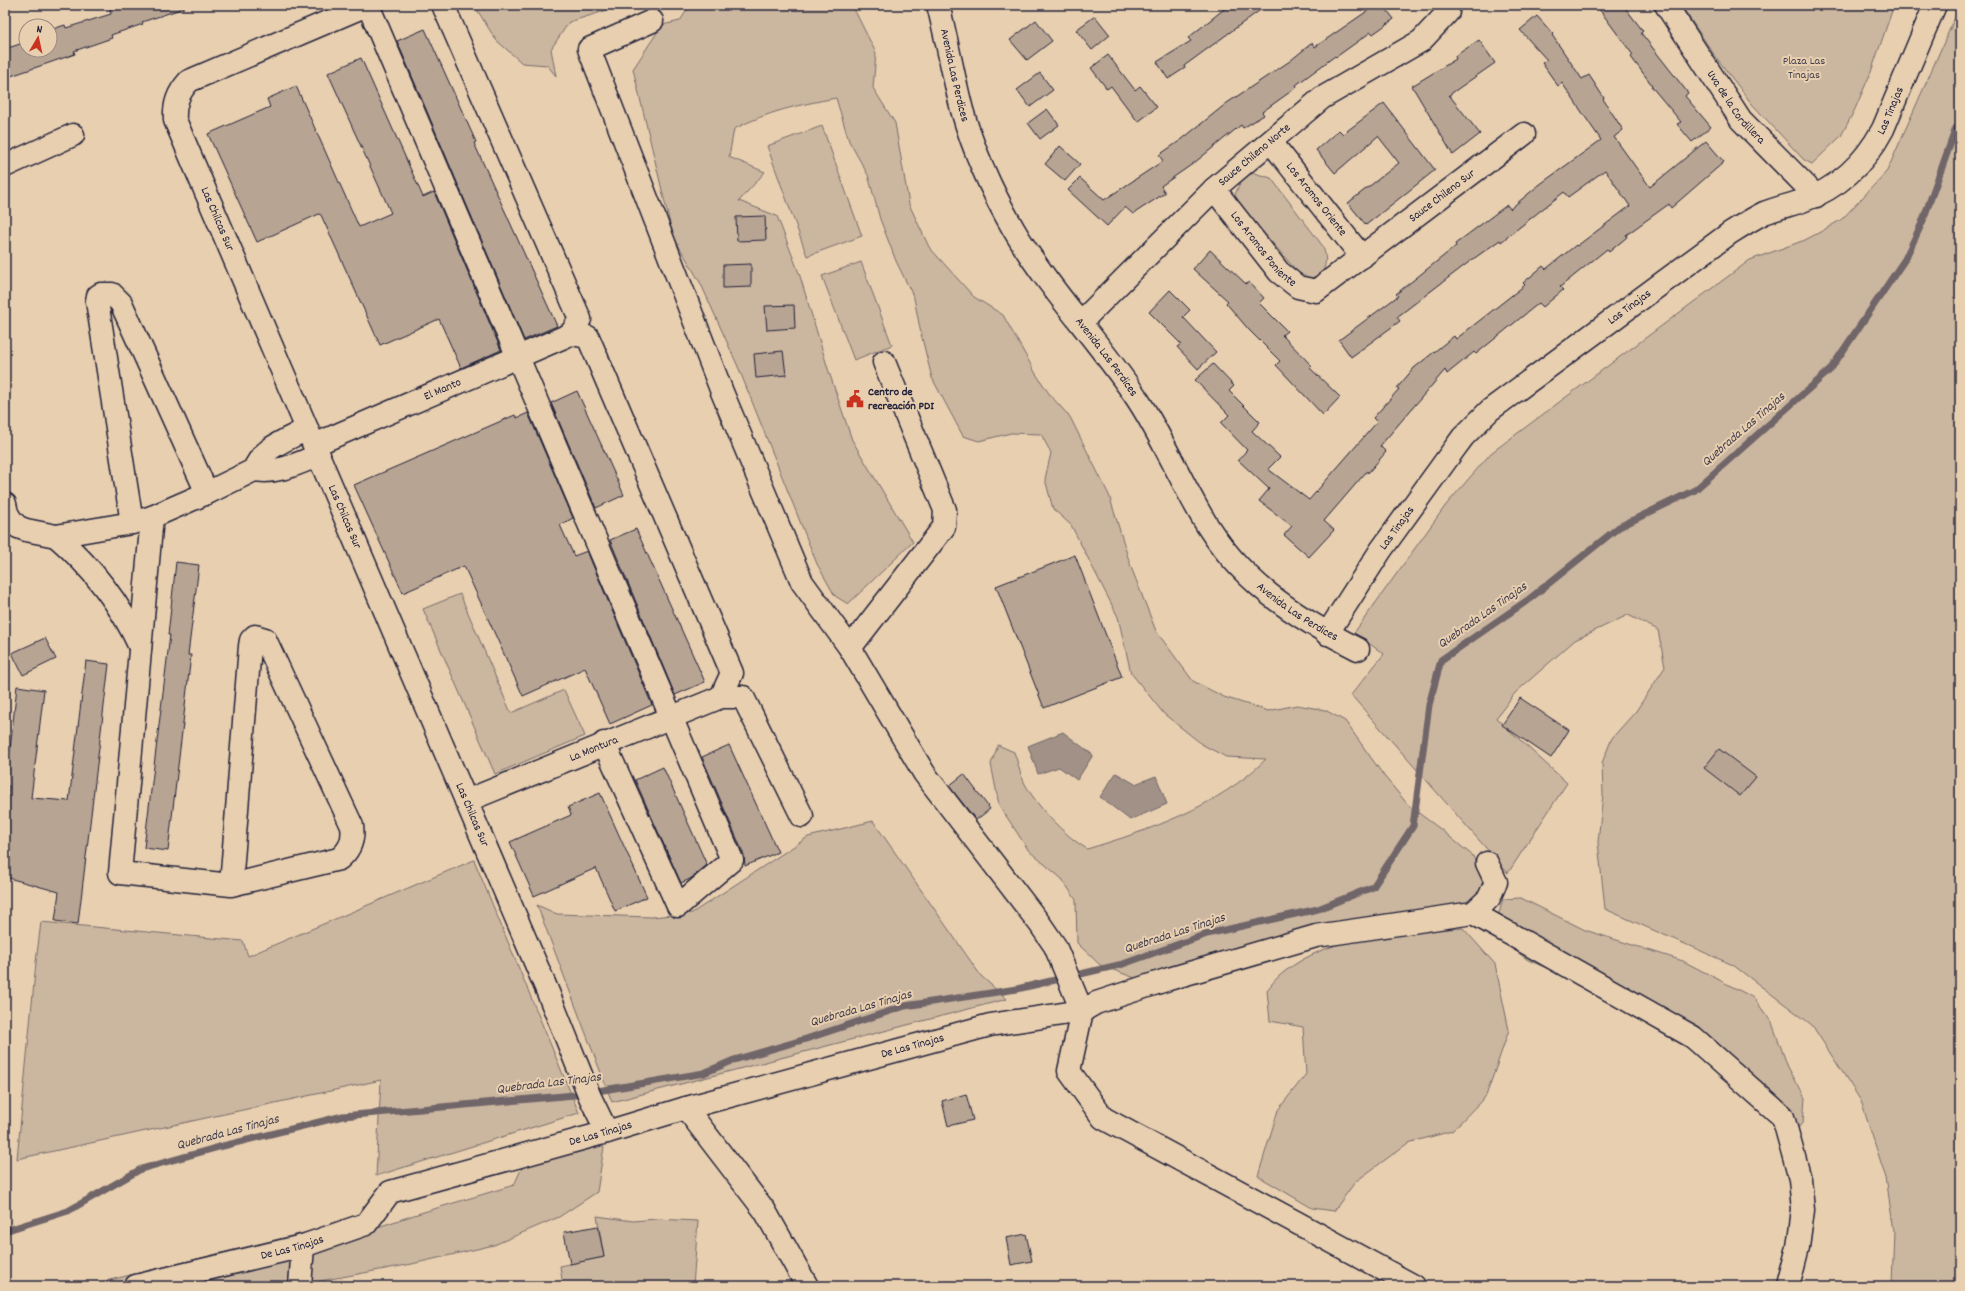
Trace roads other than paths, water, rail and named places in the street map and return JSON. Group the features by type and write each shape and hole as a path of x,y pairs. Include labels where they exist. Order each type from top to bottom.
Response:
{"street":[{"path":"367,5 732,860 678,906 604,744"},
{"name":"Las Chilcas Sur","path":"367,5 190,81 183,88 175,104 175,120 177,128 607,1132"},
{"path":"443,5 580,319 571,334 588,337 732,673 721,697 743,697 802,816"},
{"name":"Avenida Las Perdices","path":"938,5 962,111 985,173 1010,223 1031,256 1111,361 1139,402 1164,444 1201,516 1230,558 1268,595 1290,611 1327,634 1358,649"},
{"name":"Las Tinajas","path":"1327,634 1381,550 1452,452 1467,432 1490,410 1730,233 1764,213 1816,196 1846,177 1859,165 1876,142 1935,5"},
{"name":"Uva de la Cordillera","path":"1668,6 1741,120 1816,196"},
{"name":"Sauce Chileno Norte","path":"1081,322 1214,189 1322,98 1421,41 1448,12"},
{"path":"652,22 589,49 722,392 802,582 850,648 924,773 1040,924 1055,946 1082,1011 1069,1071 1104,1118 1414,1286"},
{"name":"Sauce Chileno Sur","path":"1362,257 1524,134"},
{"path":"5,166 73,135"},
{"name":"Los Aromos Oriente","path":"1271,142 1362,257"},
{"name":"Los Aromos Poniente","path":"1214,189 1279,272 1298,287 1316,291 1362,257"},
{"path":"207,493 121,303 112,294 101,294 98,296 97,301 142,520 141,649 120,873 231,885 339,859 350,847 353,833 352,826 265,639 255,636 251,640 250,646 231,885"},
{"name":"El Manto","path":"313,443 518,358 571,334"},
{"path":"850,648 944,527 944,510 884,362"},
{"path":"254,470 257,461 266,450 313,443"},
{"path":"5,504 7,513 18,527 56,536 142,520 207,493 254,470 278,470 313,443"},
{"path":"56,536 88,565 102,582 127,620 141,649"},
{"name":"La Montura","path":"466,800 721,697"},
{"path":"1487,863 1496,882 1489,898 1473,913 1693,1037 1783,1116 1800,1179 1803,1210 1798,1247 1788,1286"},
{"name":"De Las Tinajas","path":"136,1286 304,1246 366,1224 390,1192 607,1132 686,1108 990,1025 1082,1011 1096,1003 1169,979 1316,936 1473,913"},
{"path":"686,1108 765,1211 807,1286"},
{"path":"300,1286 304,1246"}],"waterway":[{"name":"Quebrada Las Tinajas","path":"8,1230 68,1211 141,1169 219,1147 343,1116 574,1095 704,1073 734,1060 806,1039 905,1006 1017,989 1123,964 1207,934 1318,909 1373,887 1413,826 1429,705 1441,660 1528,600 1619,527 1695,490 1830,370 1905,259 1922,223 1956,128 1960,125"}],"place":[{"name":"Centro de recreación PDI","path":"855,399"}],"park label":[{"name":"Plaza Las Tinajas","path":"1804,68"}]}
